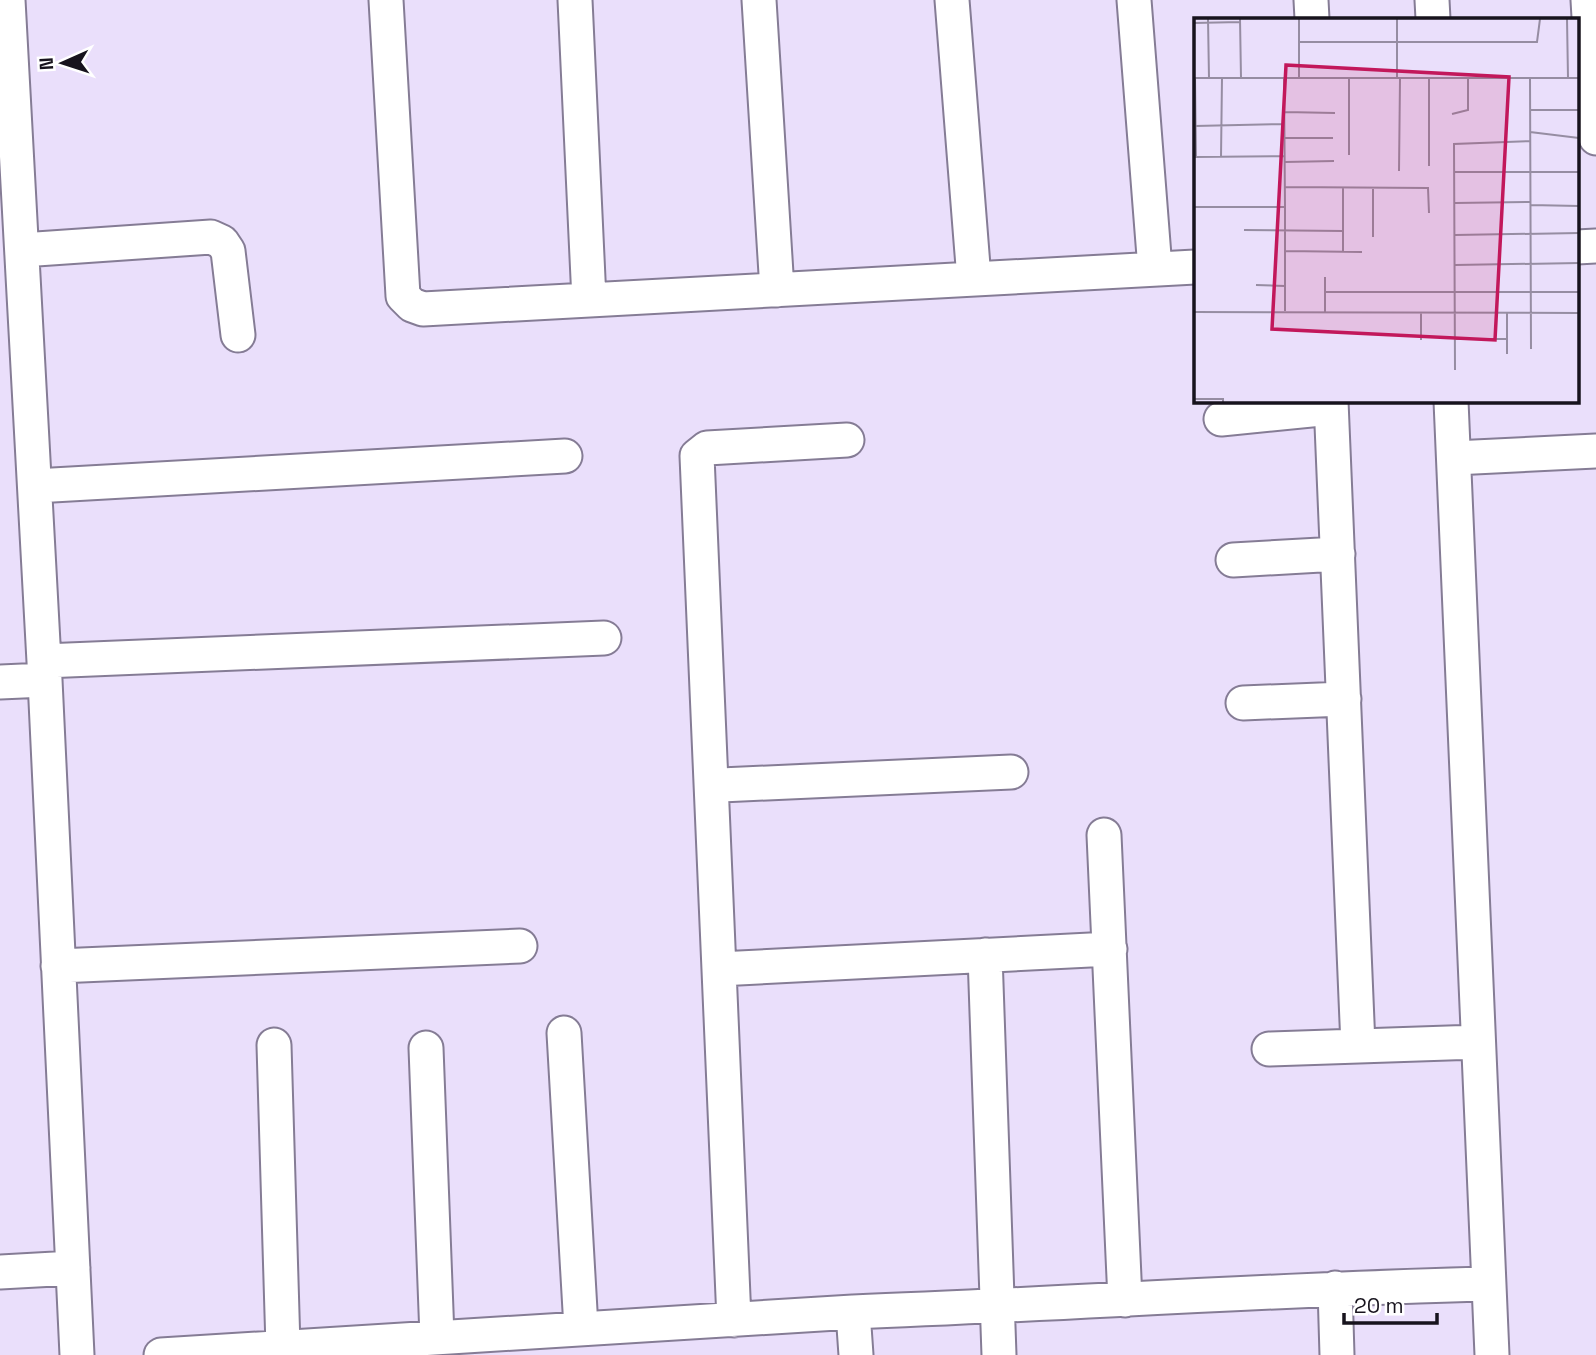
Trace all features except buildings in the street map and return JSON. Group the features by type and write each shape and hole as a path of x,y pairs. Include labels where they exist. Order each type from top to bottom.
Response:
{"street":[{"path":"8,0 35,486 77,1355"},
{"path":"386,0 403,296 412,305 423,309 1194,267"},
{"path":"576,0 589,300"},
{"path":"759,0 777,290"},
{"path":"952,0 974,279"},
{"path":"1134,0 1155,269"},
{"path":"1311,0 1312,18"},
{"path":"1432,0 1433,18"},
{"path":"1588,0 1596,138"},
{"path":"22,250 211,237 222,242 228,251 239,335"},
{"path":"1578,247 1596,246"},
{"path":"1451,402 1492,1355"},
{"path":"1221,419 1331,404 1358,1046"},
{"path":"734,1320 697,456 707,448 847,440"},
{"path":"1454,458 1596,451"},
{"path":"35,486 565,456"},
{"path":"1233,560 1338,554"},
{"path":"0,682 44,670 604,638"},
{"path":"1243,704 1344,699"},
{"path":"721,785 1012,772"},
{"path":"1104,835 1125,1300"},
{"path":"58,966 520,946"},
{"path":"719,969 1110,949"},
{"path":"985,955 999,1355"},
{"path":"564,1033 582,1328"},
{"path":"1269,1049 1478,1042"},
{"path":"274,1045 283,1347"},
{"path":"426,1048 437,1337"},
{"path":"0,1272 72,1268"},
{"path":"161,1355 283,1347 354,1349 437,1337 550,1343 582,1328 1335,1288 1488,1284"},
{"path":"1335,1288 1337,1355"},
{"path":"853,1312 856,1355"}]}
